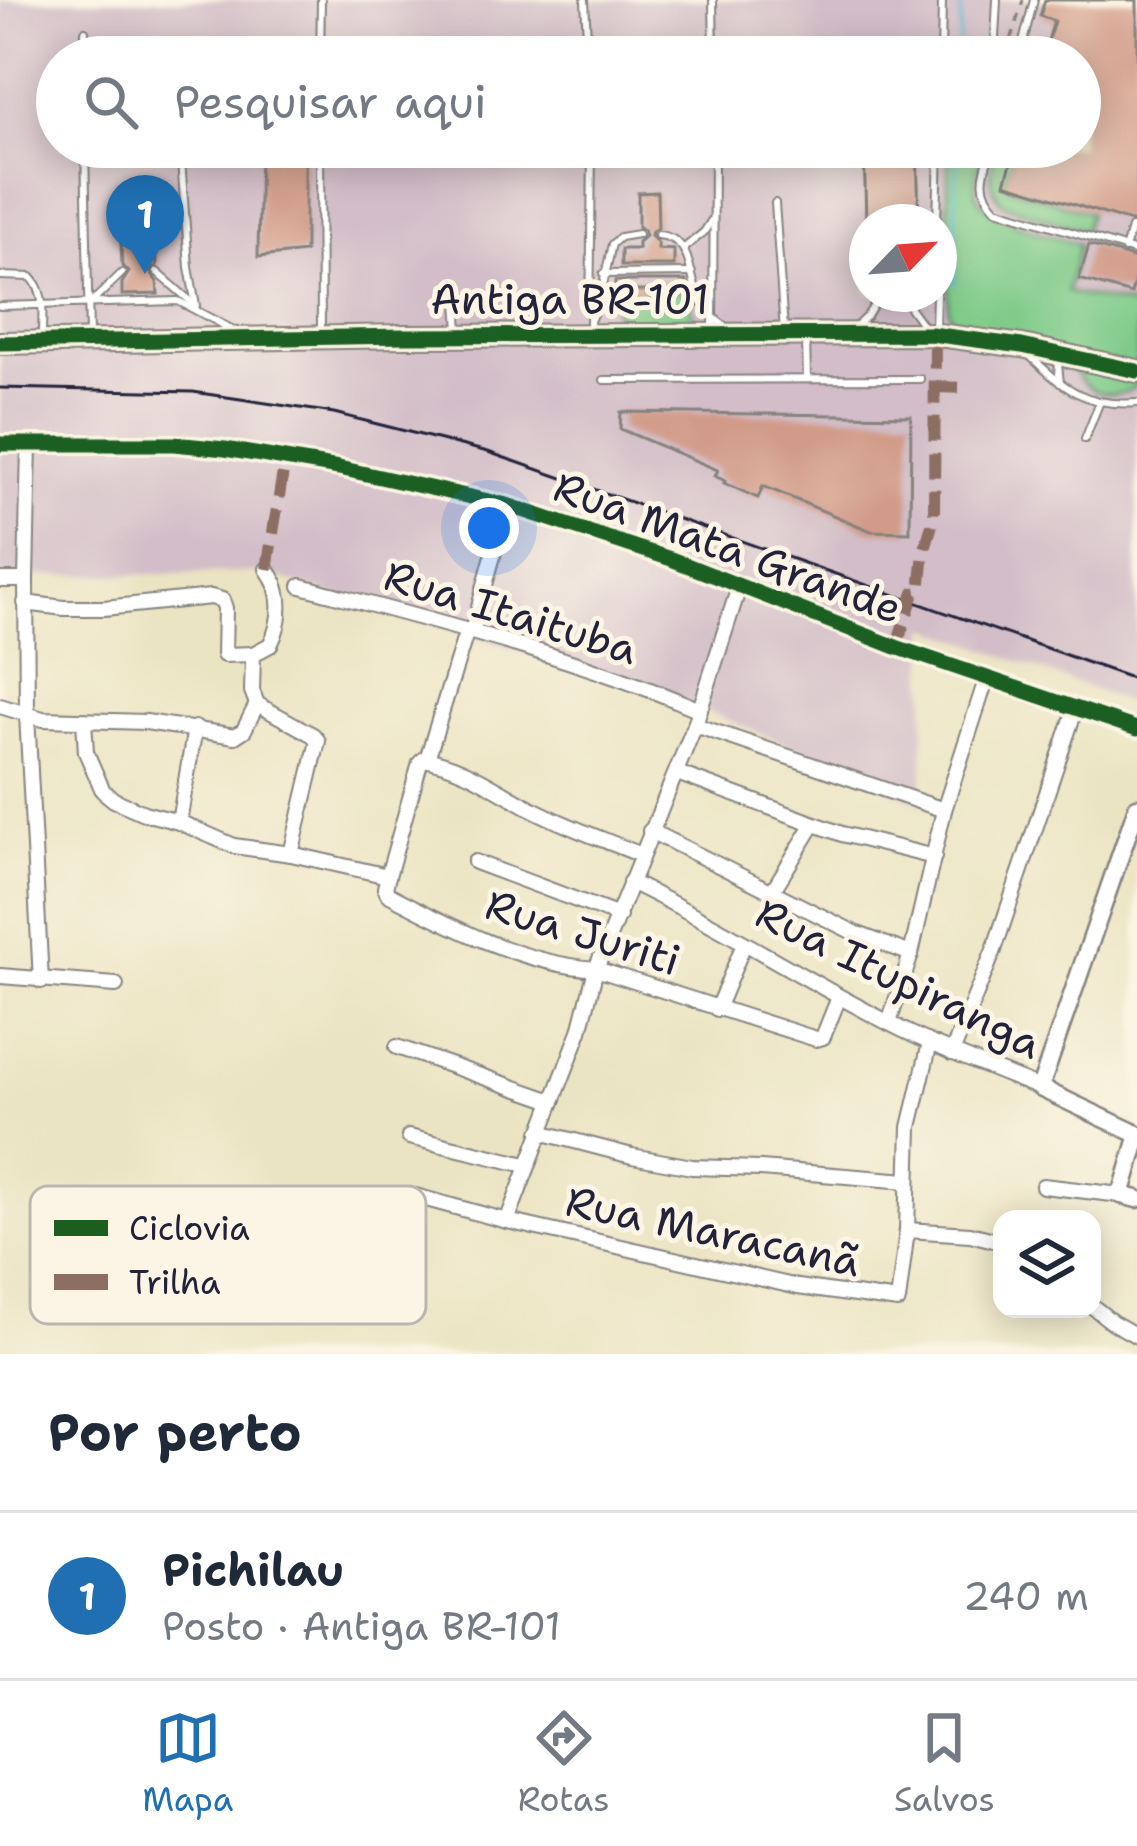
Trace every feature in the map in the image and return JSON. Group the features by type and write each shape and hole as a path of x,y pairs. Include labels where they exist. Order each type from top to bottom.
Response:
{"main road":[{"name":"Antiga BR-101","path":"0,343 713,326 737,334 933,334 1018,345 1137,371"}],"street":[{"name":"Rua Mata Grande","path":"0,444 174,444 225,449 507,505 1137,729"},
{"path":"29,444 27,714 41,981"},
{"path":"432,760 507,505"},
{"path":"26,603 104,608 218,599 226,610 224,653 253,654 270,645 277,630 278,589 267,569"},
{"path":"0,580 26,580"},
{"name":"Rua Itaituba","path":"302,586 470,631 644,686 697,717 944,810"},
{"path":"507,1221 580,1031 596,969 697,717 739,587"},
{"path":"253,654 252,692 257,704 318,741 291,854"},
{"path":"889,1023 911,954 944,810 987,677"},
{"path":"0,706 43,719 146,722 235,736 241,734 257,704"},
{"path":"952,1053 994,950 1075,710"},
{"path":"84,721 84,745 103,791 144,813 235,846 388,876 420,763 432,760 641,855"},
{"path":"179,822 195,728"},
{"path":"676,773 813,825 934,857"},
{"path":"1040,1088 1136,812"},
{"path":"773,890 813,825"},
{"path":"650,831 855,933 911,954"},
{"path":"475,862 619,916"},
{"name":"Rua Juriti","path":"388,876 388,894 445,924 540,960 596,969 818,1039 839,997"},
{"name":"Rua Itupiranga","path":"630,882 889,1023 1040,1088 1137,1137"},
{"path":"717,1009 744,944"},
{"path":"0,976 116,985"},
{"path":"930,1043 913,1110 907,1230 993,1240"},
{"path":"397,1047 553,1101"},
{"path":"541,1132 692,1168 761,1168 907,1181"},
{"path":"409,1136 526,1166"},
{"path":"1043,1186 1129,1197 1137,1137"},
{"name":"Rua Maracanã","path":"426,1199 798,1287 895,1301 901,1293 907,1230"},
{"path":"1101,1313 1137,1336"}],"lane":[{"path":"320,36 321,0"},
{"path":"585,0 587,36"},
{"path":"713,0 714,36"},
{"path":"941,36 942,0"},
{"path":"995,36 997,0"},
{"path":"1025,36 1034,0"},
{"path":"85,31 85,36"},
{"path":"86,168 89,341"},
{"path":"181,168 196,306"},
{"path":"320,168 321,338"},
{"path":"590,328 592,168"},
{"path":"713,326 714,168"},
{"path":"937,204 938,168"},
{"path":"986,168 982,185 996,209 1137,252"},
{"path":"775,203 807,380"},
{"path":"684,248 704,232 714,216"},
{"path":"1125,249 1132,233"},
{"path":"590,328 612,244 620,237 638,234"},
{"path":"658,235 674,238 684,248 698,296 713,326"},
{"path":"157,272 204,314"},
{"path":"89,304 122,273"},
{"path":"603,274 692,273"},
{"path":"0,276 32,277 39,286 42,342"},
{"path":"456,286 460,335"},
{"path":"0,306 178,301 249,338"},
{"path":"850,332 870,312"},
{"path":"912,312 933,334"},
{"path":"933,334 935,312"},
{"path":"1018,345 1077,395 1099,403 1136,402"},
{"path":"1060,383 1058,364 1070,355"},
{"path":"604,380 920,379"},
{"path":"1085,439 1099,403"}],"path":[{"path":"1012,36 1023,0"}],"shaded area":[{"path":"0,0 1137,0 1137,706 927,627 922,803 684,701 263,573 0,576"}],"green space":[{"path":"948,168 978,168 975,185 988,208 1016,224 1079,244 1067,292 1137,307 1137,370 963,338 949,312 957,312 957,204 948,204"},
{"path":"992,168 1009,168 1009,187 1090,213 1084,231 1003,204"},
{"path":"615,291 692,292 692,324 615,324"},
{"path":"1071,365 1137,381 1137,385 1124,393 1102,393 1082,382"}],"building":[{"path":"1045,0 1137,0 1137,224 1005,183 1010,168 1101,168 1101,36 1049,36 1054,21 1040,16"},
{"path":"260,168 305,168 305,252 258,257"},
{"path":"865,168 918,168 919,204 866,204"},
{"path":"657,192 658,228 651,236 658,249 674,250 674,266 621,266 621,249 638,249 645,236 638,227 638,193"},
{"path":"156,243 157,265 150,272 158,294 122,295 129,272 122,266 121,244"},
{"path":"1089,245 1137,259 1131,294 1079,279"},
{"path":"615,281 686,281 688,291 615,291"},
{"path":"621,412 911,416 910,532 871,531 763,486 758,498 724,483 715,476 718,470 620,429"}],"waterway":[{"path":"960,36 961,0"},
{"path":"956,204 957,168"}],"tram line":[{"path":"0,388 193,392 334,413 488,452 1137,680"}],"marked path":[{"path":"896,647 914,593 920,592 934,518 935,334"},
{"path":"935,387 970,388"},
{"path":"267,569 285,460"}],"cycle path":[{"path":"0,343 931,334 1022,346 1137,371"},
{"path":"0,444 174,444 225,449 507,505 671,559 896,647 1137,729"}],"place":[{"name":"Pichilau","path":"145,274"}]}
